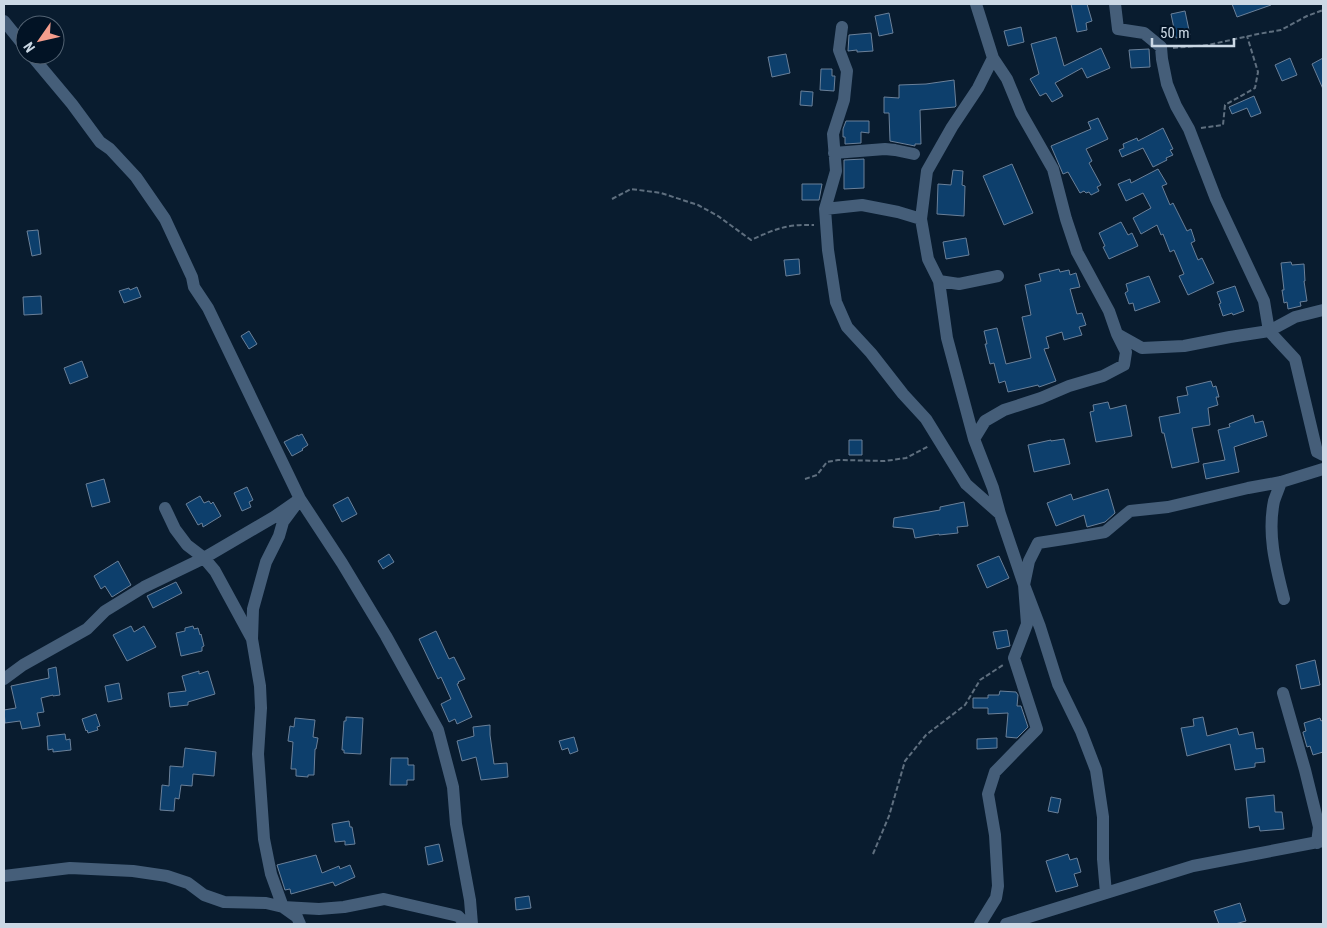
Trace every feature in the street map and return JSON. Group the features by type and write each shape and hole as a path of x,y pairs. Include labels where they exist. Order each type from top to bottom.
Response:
{"street":[{"path":"974,439 985,421 1004,410 1041,398 1069,386 1103,376 1124,365 1126,352 1117,334 1110,311 1077,252 1066,220 1053,169 1021,113 1007,79 993,58 976,4"},
{"path":"1115,4 1118,29 1144,33 1161,47 1168,84 1176,106 1189,129 1216,199 1264,300 1269,331 1295,359 1317,452 1323,455"},
{"path":"4,21 15,35"},
{"path":"842,27 839,50 847,71 844,100 832,134 836,171 825,210 828,250 836,302 848,327 926,420 966,484 1000,514"},
{"path":"993,58 978,88 952,126 927,172 921,219 928,259 939,281 947,338 974,439 993,488 1000,514 1058,684 1081,731 1096,770 1103,817 1103,859 1106,893"},
{"path":"40,65 100,142 110,149 136,177 165,220 192,277 194,287 208,308 300,499 342,563 386,636 438,730 453,787 456,824 470,900 472,924"},
{"path":"834,153 884,149 914,154"},
{"path":"825,210 862,205 898,212 921,219"},
{"path":"939,281 959,284 998,276"},
{"path":"1117,334 1142,348 1184,346 1230,336 1269,331 1295,317 1323,310"},
{"path":"980,924 996,898 998,886 995,836 988,794 995,772 1037,729 1014,658 1027,624 1024,585 1028,561 1038,543 1105,532 1130,511 1168,508 1248,488 1281,482 1323,469"},
{"path":"1281,482 1274,500 1271,526 1273,551 1284,600"},
{"path":"4,679 87,629 105,611 144,587 204,558 274,517 300,499"},
{"path":"300,499 283,522 279,536 266,562 253,609 252,639 260,686 261,708 258,754 264,839 271,874 283,907 296,917 300,924"},
{"path":"166,508 175,529 187,545 204,558 214,571 252,639"},
{"path":"1006,924 1027,921 1106,893 1193,866 1320,842 1319,827 1305,770 1283,693"},
{"path":"4,876 70,868 133,871 167,876 188,883 204,895 224,902 266,903 283,907 319,909 344,907 384,899 462,922"}],"path":[{"path":"1161,47 1177,49 1208,45 1281,30 1323,10"},
{"path":"1189,129 1223,124 1225,105 1255,88 1258,72 1247,36"},
{"path":"612,199 631,189 661,193 698,204 751,240 773,230 796,224 826,225"},
{"path":"805,479 817,475 828,462 838,460 885,461 906,458 928,446 941,444"},
{"path":"873,854 889,816 904,761 926,735 965,705 980,680 1014,658"}],"building":[{"path":"1071,4 1087,4 1092,21 1086,23 1087,30 1077,32"},
{"path":"1232,4 1270,4 1271,5 1237,17"},
{"path":"1185,11 1190,35 1176,38 1171,14"},
{"path":"889,13 893,33 879,36 875,16"},
{"path":"1021,27 1024,42 1008,46 1004,31"},
{"path":"871,33 873,51 848,51 849,35"},
{"path":"1056,37 1064,66 1101,48 1110,68 1087,78 1082,68 1055,83 1063,96 1052,102 1046,93 1040,96 1030,79 1039,74 1031,44"},
{"path":"1149,49 1150,67 1131,68 1129,50"},
{"path":"786,54 790,73 772,77 768,57"},
{"path":"1290,58 1297,75 1282,81 1275,65"},
{"path":"1323,58 1323,89 1312,64"},
{"path":"821,69 832,69 832,76 835,76 834,91 820,90"},
{"path":"954,80 955,107 920,110 921,144 915,144 915,146 890,141 889,113 884,113 884,97 899,98 899,85"},
{"path":"801,91 813,92 812,106 800,105"},
{"path":"1254,96 1261,113 1251,117 1247,108 1232,114 1229,107"},
{"path":"1098,118 1108,139 1086,149 1092,161 1089,163 1101,185 1097,187 1099,191 1091,195 1089,192 1086,193 1084,191 1080,193 1068,172 1063,174 1051,146 1091,129 1088,122"},
{"path":"846,121 869,121 869,133 861,132 861,143 845,144 843,129"},
{"path":"1163,128 1173,149 1170,150 1173,155 1166,158 1167,160 1153,167 1143,148 1122,157 1119,150 1124,148 1123,144 1137,138 1138,141"},
{"path":"864,159 864,188 844,189 844,160"},
{"path":"1012,164 1033,213 1004,225 983,176"},
{"path":"1158,169 1167,184 1162,186 1170,205 1173,203 1187,231 1191,229 1195,241 1191,243 1198,260 1202,258 1214,283 1188,295 1179,276 1184,274 1174,250 1170,252 1163,234 1161,235 1157,225 1141,234 1133,218 1151,208 1143,193 1126,201 1118,184 1130,179 1131,183"},
{"path":"953,170 963,171 962,185 965,186 964,216 937,214 938,184 951,185"},
{"path":"802,184 822,184 819,200 802,200"},
{"path":"1121,222 1128,235 1132,233 1138,246 1109,259 1099,233"},
{"path":"38,230 41,254 32,256 27,231"},
{"path":"966,238 969,255 946,259 943,242"},
{"path":"799,259 800,274 786,276 784,260"},
{"path":"1291,262 1292,265 1304,264 1307,301 1300,302 1301,306 1288,309 1287,302 1284,303 1282,290 1284,290 1281,263"},
{"path":"1059,269 1060,272 1069,270 1070,275 1076,273 1080,287 1070,289 1077,314 1082,313 1086,325 1079,327 1082,335 1064,340 1062,332 1046,337 1049,348 1044,349 1056,381 1039,387 1038,385 1008,392 1005,381 999,383 994,363 990,364 984,331 997,328 1006,364 1031,358 1022,317 1031,315 1025,285 1041,281 1039,274"},
{"path":"1149,276 1160,302 1135,311 1133,303 1129,304 1125,293 1128,291 1126,284"},
{"path":"1235,286 1244,311 1223,316 1217,292"},
{"path":"137,287 141,297 124,303 119,291"},
{"path":"41,296 42,314 24,315 23,297"},
{"path":"249,331 257,344 249,349 241,336"},
{"path":"82,361 88,377 70,384 64,368"},
{"path":"1211,381 1213,387 1216,386 1219,397 1216,397 1218,405 1208,408 1210,425 1192,428 1199,462 1172,468 1159,417 1180,413 1177,397 1188,395 1186,387"},
{"path":"1108,402 1110,409 1126,405 1132,436 1096,442 1090,412 1094,411 1093,405"},
{"path":"1253,415 1255,423 1263,421 1267,436 1234,447 1239,472 1206,479 1203,464 1225,460 1218,430 1230,427 1229,424"},
{"path":"302,434 308,445 292,456 284,442"},
{"path":"1064,439 1070,464 1034,472 1028,445"},
{"path":"849,440 862,440 862,455 849,455"},
{"path":"104,479 110,502 92,507 86,484"},
{"path":"247,487 253,500 249,502 251,507 242,511 234,493"},
{"path":"1108,489 1115,513 1105,522 1087,527 1084,515 1056,526 1047,503 1071,494 1073,500"},
{"path":"200,496 204,503 209,501 211,504 213,502 221,516 203,527 202,523 198,525 186,504"},
{"path":"348,497 357,514 342,522 333,505"},
{"path":"964,502 968,526 957,527 958,533 915,538 913,529 893,527 894,518 940,510 940,507"},
{"path":"389,554 394,562 383,569 378,561"},
{"path":"999,556 1009,578 987,588 977,565"},
{"path":"118,561 131,585 112,597 105,586 101,589 94,576"},
{"path":"176,582 182,593 153,608 147,596"},
{"path":"131,626 134,632 144,626 156,647 127,661 113,635"},
{"path":"193,626 194,629 198,628 201,634 204,646 202,651 181,656 176,633 185,631 185,628"},
{"path":"1007,630 1010,646 997,649 993,632"},
{"path":"436,631 449,659 454,657 465,679 457,684 472,717 457,724 455,719 449,722 441,704 451,699 441,677 438,679 419,639"},
{"path":"1315,660 1320,685 1301,689 1296,665"},
{"path":"56,667 60,695 41,698 44,712 37,713 40,726 22,729 20,721 5,723 4,710 16,708 11,686 49,678 48,669"},
{"path":"199,671 199,674 208,671 215,694 188,702 188,705 170,707 168,693 186,691 182,676"},
{"path":"119,683 122,699 108,702 105,686"},
{"path":"1000,691 1016,692 1018,695 1017,706 1021,706 1028,727 1017,738 1006,737 1008,713 988,714 988,708 973,708 973,698 988,698 988,695 999,695"},
{"path":"96,714 100,726 97,727 98,730 88,733 82,719"},
{"path":"346,717 363,718 361,754 344,753 344,750 342,750 344,721 346,721"},
{"path":"1203,717 1207,736 1237,728 1239,735 1253,732 1256,749 1263,748 1265,762 1255,763 1255,767 1235,770 1230,744 1187,756 1181,728 1194,726 1193,719"},
{"path":"295,718 315,720 313,737 318,738 315,749 314,775 308,775 308,777 296,776 296,769 291,769 293,742 288,741 290,726 294,727"},
{"path":"1320,718 1321,721 1323,720 1323,752 1313,755 1310,746 1307,747 1303,733 1306,731 1304,723"},
{"path":"490,725 494,764 507,763 508,777 481,780 476,757 462,761 457,741 474,736 473,727"},
{"path":"65,734 66,740 70,739 71,750 53,752 53,749 48,750 47,736"},
{"path":"574,737 578,751 570,754 568,748 562,750 559,741"},
{"path":"997,738 997,748 977,749 977,739"},
{"path":"185,748 216,752 214,776 193,774 192,786 181,785 179,799 175,798 174,811 160,810 162,785 169,786 170,766 183,767"},
{"path":"391,758 408,758 408,765 414,765 414,780 407,780 407,785 390,785"},
{"path":"1274,795 1275,812 1282,812 1284,829 1260,831 1259,826 1249,828 1246,798"},
{"path":"1051,797 1061,799 1058,813 1048,811"},
{"path":"349,821 355,844 345,845 345,841 335,842 332,824"},
{"path":"439,844 443,861 428,865 425,847"},
{"path":"1068,854 1070,860 1077,858 1081,872 1074,874 1078,886 1056,892 1046,861"},
{"path":"316,855 322,873 339,866 340,869 350,865 355,877 335,886 333,882 291,894 290,889 285,890 277,865"},
{"path":"529,896 531,908 516,910 515,898"},
{"path":"1240,903 1246,921 1235,924 1219,924 1214,911"}]}
